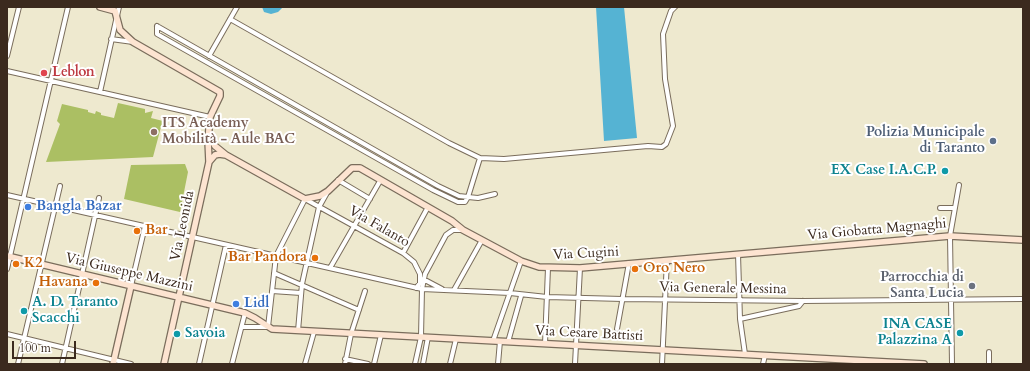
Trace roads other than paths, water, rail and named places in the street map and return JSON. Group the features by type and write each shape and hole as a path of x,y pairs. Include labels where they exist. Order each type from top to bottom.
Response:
{"main road":[{"path":"100,7 114,10 120,30 132,42 217,88 220,92 220,96 210,116 209,162"},
{"name":"Via Falanto","path":"209,136 214,146 226,155 305,199"},
{"path":"209,162 215,155 226,155"},
{"name":"Via Leonida","path":"164,364 209,162"},
{"name":"Via Cugini","path":"328,191 352,168 360,168 380,181 452,221 463,230 521,262 539,267 580,268 736,254"},
{"path":"305,199 320,196 328,191"},
{"name":"Via Giobatta Magnaghi","path":"736,254 950,236 1023,240"},
{"name":"Via Giuseppe Mazzini","path":"8,257 245,313 268,327"},
{"path":"114,362 131,286"},
{"name":"Via Cesare Battisti","path":"268,327 272,329 314,332 663,349 924,364"}],"street":[{"path":"7,56 18,7"},
{"path":"7,269 8,257 68,7"},
{"path":"100,92 119,7"},
{"path":"209,56 237,7"},
{"path":"230,19 449,143 480,158 504,159 648,146 662,147 666,144 672,126 665,79 663,34 671,10 675,7"},
{"path":"480,158 468,197 465,202 458,202 433,190 157,34 157,26 438,186 459,196 468,197 478,198 495,194"},
{"path":"111,39 132,42"},
{"path":"7,71 210,116"},
{"path":"338,180 370,199"},
{"path":"330,268 380,181"},
{"path":"952,364 950,236 953,208 959,185"},
{"path":"18,364 60,186"},
{"path":"298,331 302,284 319,207 328,191"},
{"name":"Via Generale Messina","path":"7,195 422,289 510,293 520,296 623,299 803,301 1023,299"},
{"path":"62,364 99,198"},
{"path":"242,327 268,327 276,256 305,199"},
{"name":"Via Falanto","path":"305,199 403,253 418,267 420,283 416,288"},
{"path":"403,253 428,207"},
{"path":"940,208 953,208"},
{"path":"131,286 144,226"},
{"path":"415,364 421,337 423,279 446,235 453,230 463,230"},
{"path":"454,290 482,240"},
{"path":"198,364 226,245"},
{"path":"736,254 740,319 745,354"},
{"path":"662,364 667,260"},
{"path":"498,364 497,341 510,293 521,262"},
{"path":"617,329 629,263"},
{"path":"418,267 428,268"},
{"path":"545,344 548,268"},
{"path":"575,364 580,268"},
{"path":"274,274 302,284 359,310"},
{"path":"423,279 444,290"},
{"path":"272,291 301,293"},
{"path":"345,364 351,334 366,292"},
{"path":"508,342 520,296"},
{"path":"740,319 799,306 803,301"},
{"path":"232,364 245,313"},
{"path":"305,364 314,332"},
{"path":"7,334 114,362 131,364"},
{"path":"374,364 381,335"},
{"path":"423,364 428,338"},
{"path":"450,364 456,339"},
{"path":"989,352 989,364"},
{"path":"763,364 765,355"},
{"path":"345,359 368,364"}],"water":[{"path":"262,7 283,7 278,12 271,14 264,12"},
{"path":"596,7 624,7 637,138 604,141"}],"place":[{"name":"Leblon","path":"44,73"},
{"name":"ITS Academy Mobilità - Aule BAC","path":"154,132"},
{"name":"Polizia Municipale di Taranto","path":"993,141"},
{"name":"EX Case I.A.C.P.","path":"945,171"},
{"name":"Bangla Bazar","path":"28,207"},
{"name":"Bar","path":"137,231"},
{"name":"Bar Pandora","path":"315,258"},
{"name":"K2","path":"16,264"},
{"name":"Oro Nero","path":"635,269"},
{"name":"Havana","path":"96,283"},
{"name":"Parrocchia di Santa Lucia","path":"972,286"},
{"name":"Lidl","path":"236,304"},
{"name":"A. D. Taranto Scacchi","path":"24,311"},
{"name":"INA CASE Palazzina A","path":"960,333"},
{"name":"Savoia","path":"177,334"}]}
